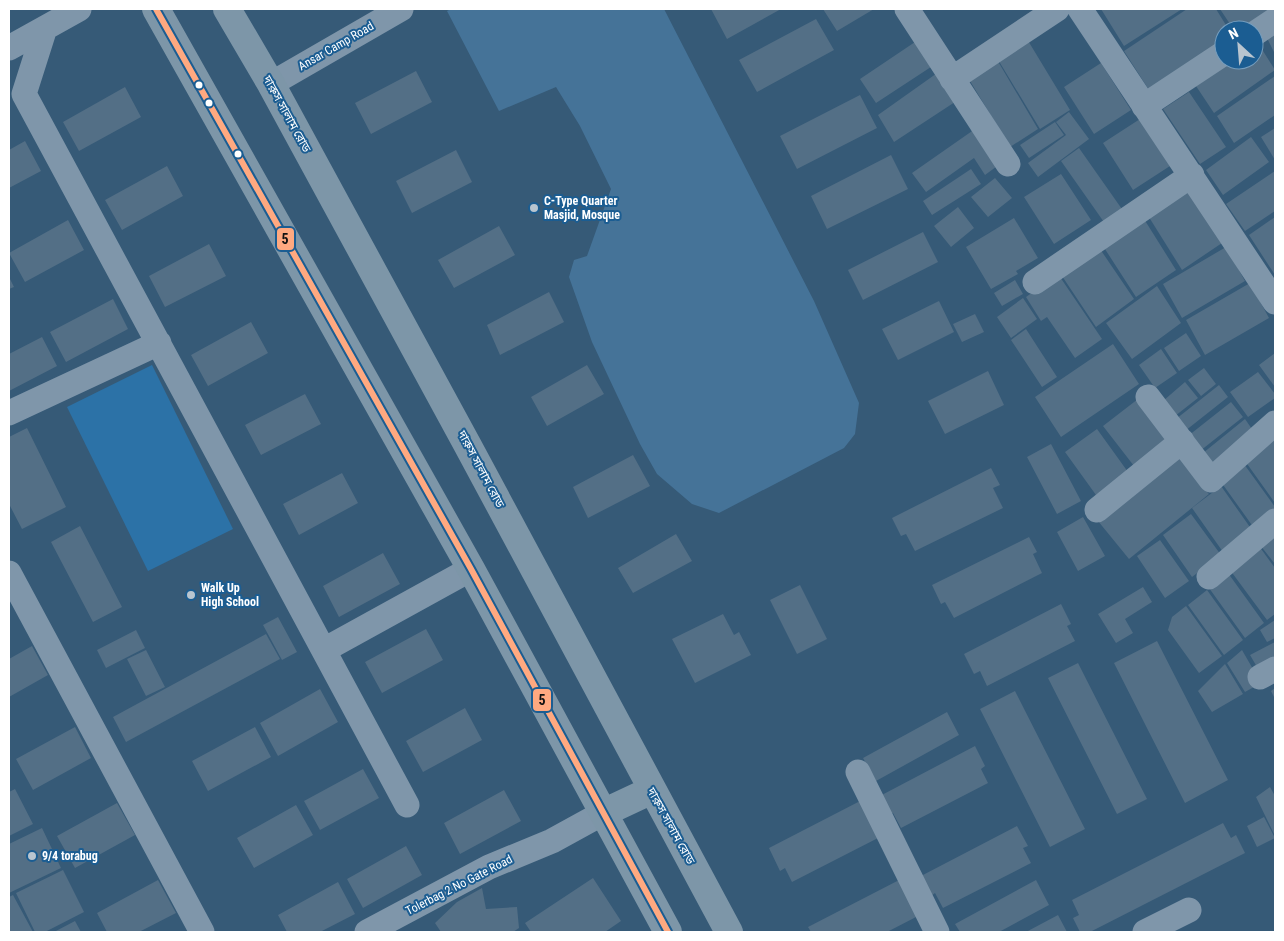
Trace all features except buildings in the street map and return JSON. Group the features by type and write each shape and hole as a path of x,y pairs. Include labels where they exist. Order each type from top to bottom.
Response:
{"main road":[{"path":"156,9 471,570 668,932"},
{"name":"দারুস সালাম রোড","path":"227,9 271,84 473,455 729,932"},
{"path":"603,813 652,790"}],"street":[{"path":"9,48 79,9"},
{"name":"Ansar Camp Road","path":"271,84 401,9"},
{"path":"907,9 1008,164"},
{"path":"952,79 1057,9"},
{"path":"1080,9 1274,295"},
{"path":"1264,27 1275,20"},
{"path":"45,28 24,94 406,805"},
{"path":"1144,106 1214,60"},
{"path":"1035,282 1192,175"},
{"path":"9,413 159,343"},
{"path":"1148,397 1211,480 1275,423"},
{"path":"1097,510 1182,441"},
{"path":"1209,577 1275,521"},
{"path":"324,650 471,570"},
{"path":"9,573 202,932"},
{"path":"858,772 937,932"},
{"name":"Tolerbag 2 No Gate Road","path":"367,932 489,867 552,841 603,813"},
{"path":"1145,932 1189,910"}],"shaded area":[{"path":"451,9 664,9 814,301 859,403 855,434 844,448 719,513 692,504 657,474 640,444 592,342 569,277 574,260 587,256 611,189 580,126 556,87 499,111 447,11"},
{"path":"152,365 233,529 148,571 67,407"}],"transit line":[{"name":"5","path":"156,9 471,569 668,932"}],"place":[{"name":"C-Type Quarter Masjid, Mosque","path":"534,208"},
{"name":"Walk Up High School","path":"191,595"},
{"name":"9/4 torabug","path":"32,856"}]}
